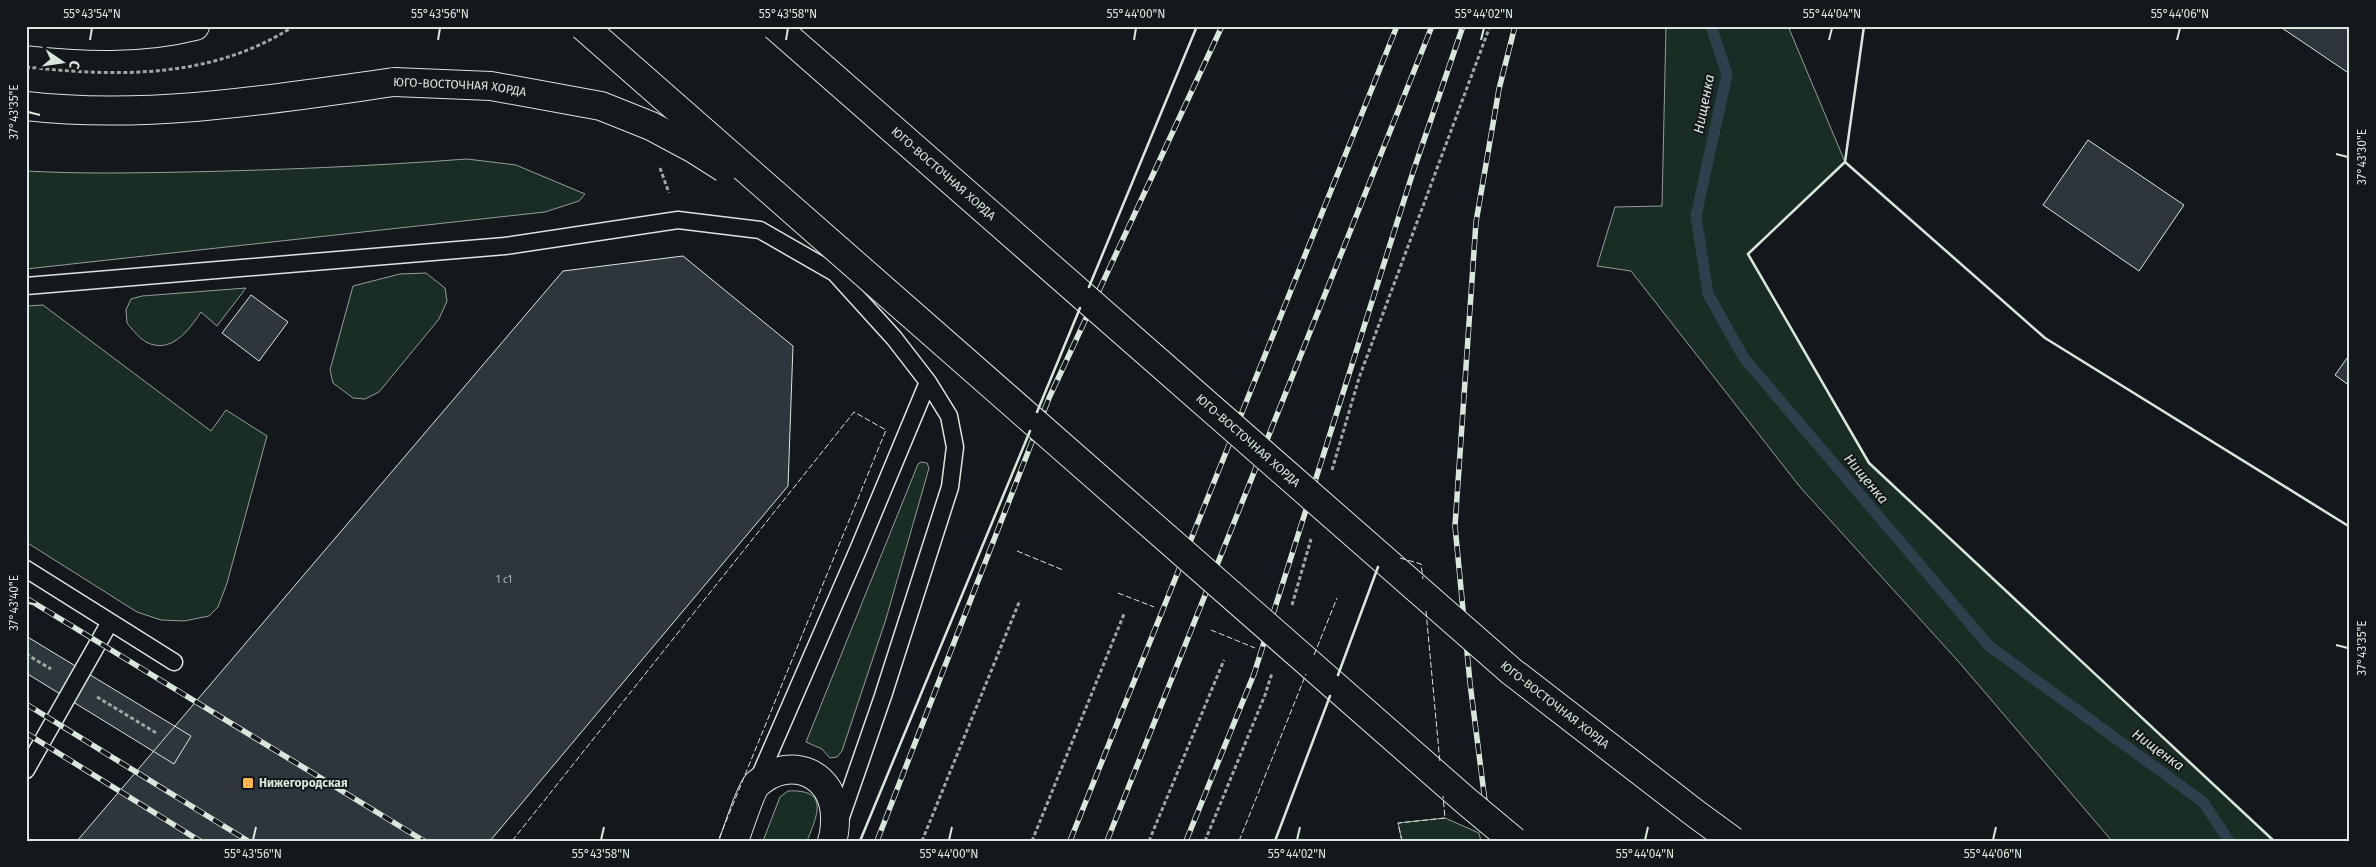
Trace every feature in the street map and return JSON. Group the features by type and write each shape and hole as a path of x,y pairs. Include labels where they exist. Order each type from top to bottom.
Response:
{"main road":[{"path":"38,32 120,36 161,33 195,26"},
{"name":"ЮГО-ВОСТОЧНАЯ ХОРДА","path":"583,26 1451,788 1514,841"},
{"name":"ЮГО-ВОСТОЧНАЯ ХОРДА","path":"775,26 1511,671 1696,814 1734,841"},
{"name":"ЮГО-ВОСТОЧНАЯ ХОРДА","path":"26,106 101,110 169,108 290,96 394,82 491,86 601,106 651,126 694,149 803,220"},
{"path":"734,841 756,785 779,771 793,769 814,775 828,788 835,807 833,838"}],"lane":[{"path":"26,286 505,246 678,220 760,230 834,273 894,338 928,382 949,416 955,447 950,487 851,795 833,838"},
{"path":"756,785 858,550 928,382"},
{"path":"26,569 174,662"},
{"path":"26,770 110,622"}],"path":[{"path":"1331,471 1359,378 1490,26"},
{"path":"26,67 90,74"},
{"path":"1290,611 1312,536"},
{"path":"922,841 1020,600"},
{"path":"1032,841 1124,614"},
{"path":"1149,841 1224,660"},
{"path":"1205,841 1265,695 1273,667"}],"green space":[{"path":"1666,26 1788,26 1845,162 1748,254 1869,463 2274,841 2112,841 1958,661 1800,487 1631,271 1597,266 1615,207 1662,206"},
{"path":"467,159 516,165 585,194 579,201 545,212 26,269 26,171 106,173 221,171 362,166"},
{"path":"426,273 445,288 447,301 439,319 379,392 365,399 353,398 333,383 330,370 353,286 400,274"},
{"path":"246,288 217,326 201,312 185,333 171,343 155,345 146,342 127,323 126,310 131,299 142,296"},
{"path":"43,305 211,431 226,410 267,436 227,583 218,607 209,616 184,621 161,620 137,612 26,542 26,306"},
{"path":"921,462 927,463 929,468 886,619 842,751 837,757 830,758 822,749 806,742 918,464"},
{"path":"788,791 801,791 810,794 815,799 817,813 807,841 763,841 780,797"},
{"path":"1445,818 1479,833 1481,841 1402,841 1398,823"}],"building":[{"path":"2279,26 2350,26 2350,74"},
{"path":"2088,140 2184,205 2139,271 2043,205"},
{"path":"683,256 793,346 788,486 490,841 77,841 563,271"},
{"path":"251,295 288,322 259,361 222,333"},
{"path":"2350,354 2350,386 2335,375"},
{"path":"26,636 191,736 174,764 26,673"}],"waterway":[{"name":"Нищенка","path":"1711,26 1727,74 1696,216 1708,294 1744,358 1989,646 2203,802 2229,841"}],"railway":[{"path":"877,841 1049,398 1222,26"},
{"path":"1070,841 1397,26"},
{"path":"1107,841 1432,26"},
{"path":"1186,841 1254,674 1413,172 1463,26"},
{"path":"1492,841 1488,825 1470,683 1455,526 1476,222 1499,89 1515,26"},
{"path":"26,598 424,841"},
{"path":"26,704 248,841"},
{"path":"26,733 200,841"}],"fence":[{"path":"512,841 854,412 886,430 718,841"},
{"path":"1017,551 1063,570"},
{"path":"1400,558 1421,564 1423,579"},
{"path":"1118,593 1154,607"},
{"path":"1314,655 1337,598"},
{"path":"1426,611 1440,763"},
{"path":"1211,630 1255,648"},
{"path":"1239,841 1306,674"},
{"path":"1402,841 1398,823 1445,818 1443,796"}],"wall":[{"path":"1089,287 1197,26"},
{"path":"1845,162 1864,26"},
{"path":"2274,841 1869,463 1748,254 1845,162 2045,338 2350,527"},
{"path":"1037,412 1080,308"},
{"path":"860,841 1030,431"},
{"path":"1338,675 1378,567"},
{"path":"1275,841 1330,696"}],"place":[{"name":"Нижегородская","path":"248,783"}]}
